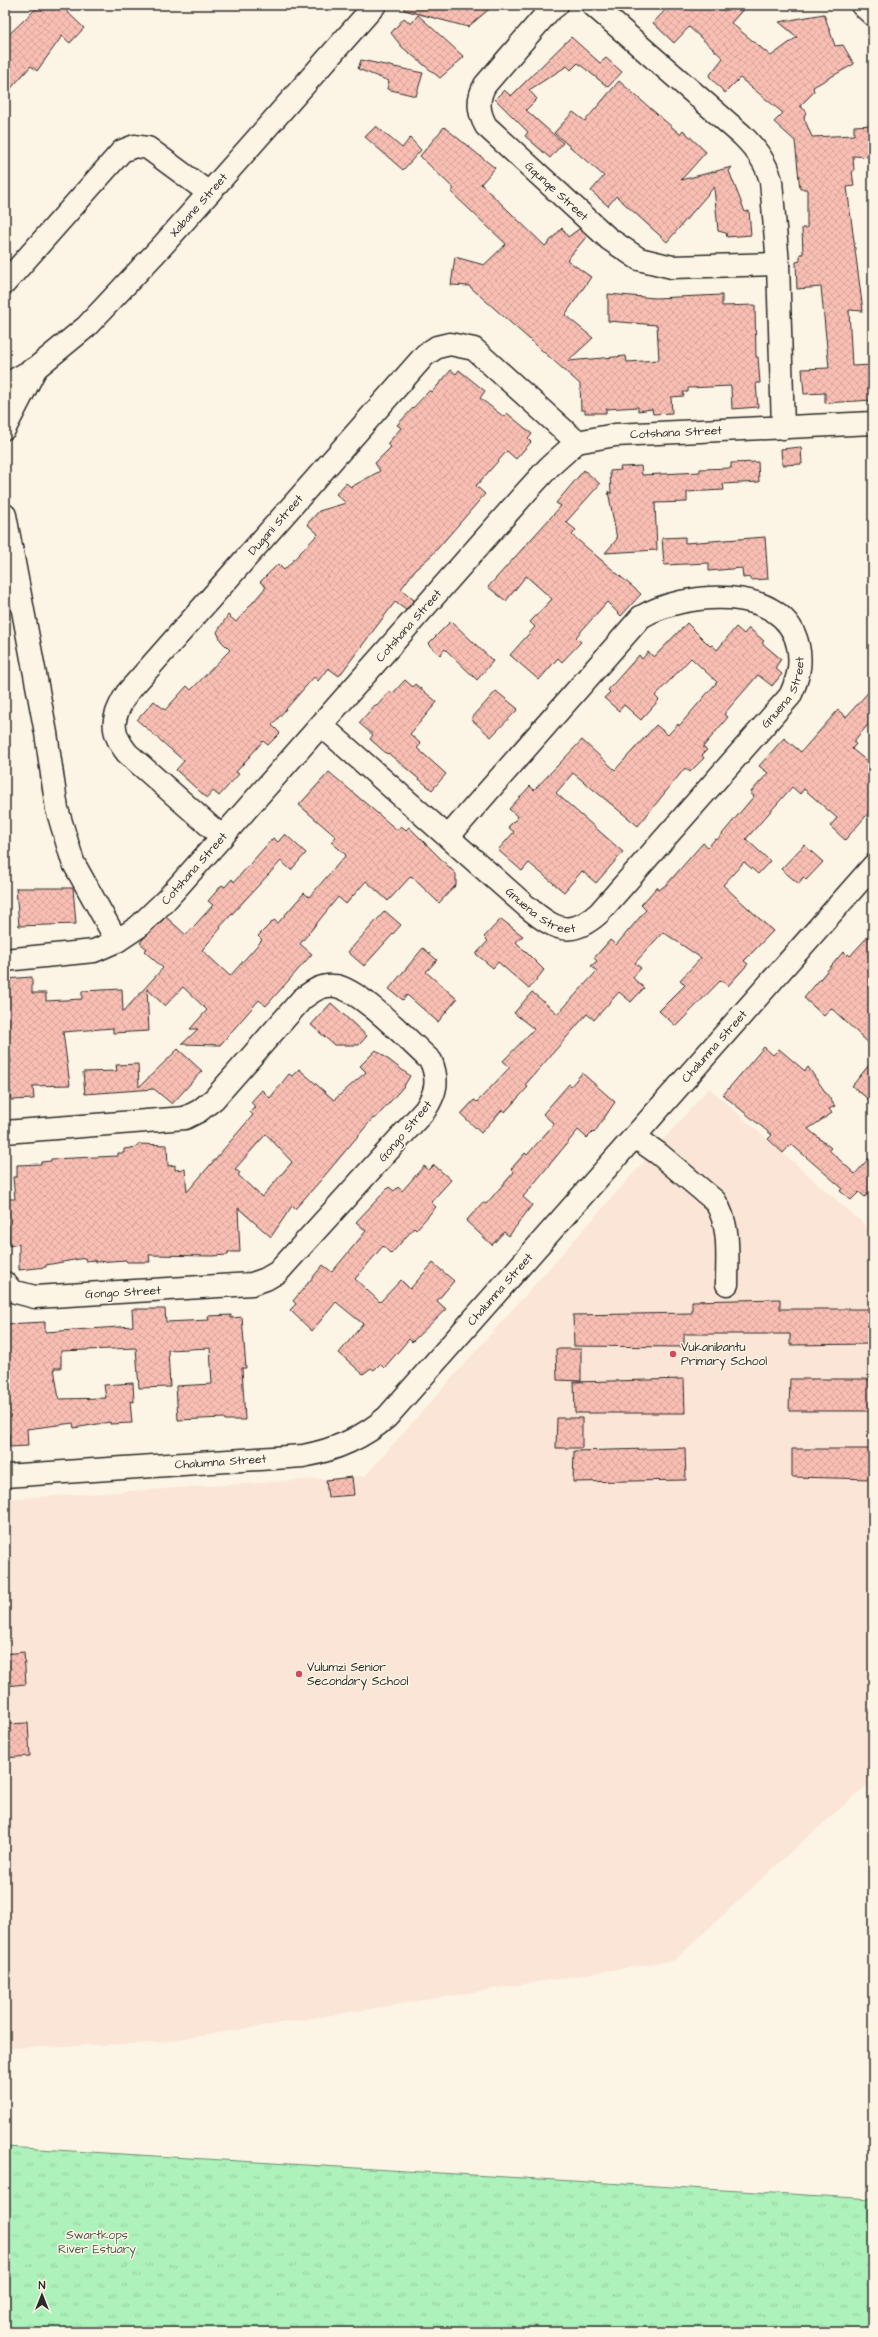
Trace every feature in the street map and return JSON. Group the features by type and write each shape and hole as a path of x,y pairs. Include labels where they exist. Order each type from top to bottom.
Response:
{"street":[{"name":"Xabane Street","path":"5,385 36,368 86,327 209,193 375,5"},
{"name":"Gqunqe Street","path":"557,5 548,12 485,85 480,94 479,104 481,117 486,126 609,239 639,259 672,267 778,264"},
{"path":"593,5 742,135 760,155 768,168 771,182 778,264 783,428"},
{"path":"862,5 873,15"},
{"path":"5,283 122,151 136,146 148,148 209,193"},
{"name":"Dugani Street","path":"222,837 127,753 118,741 114,717 119,704 127,693 425,355 437,346 450,344 474,349 577,442"},
{"path":"5,428 36,368"},
{"name":"Cotshana Street","path":"5,960 94,951 117,941 138,927 166,900 527,491 549,467 577,442 615,436 873,423"},
{"path":"5,515 46,733 57,809 73,862 117,941"},
{"name":"Gnuena Street","path":"321,725 448,837 546,922 558,928 570,930 581,927 599,913 790,696 798,681 800,666 796,636 789,623 778,612 742,599 671,602 656,608 641,617 448,837"},
{"name":"Chalumna Street","path":"5,1476 303,1456 337,1448 372,1430 386,1417 873,866"},
{"name":"Gongo Street","path":"5,1132 185,1118 199,1111 214,1098 302,999 315,989 325,986 336,986 348,990 365,1001 431,1061 436,1074 434,1096 425,1110 278,1272 266,1279 252,1284 35,1297 12,1291 5,1283"},
{"path":"634,1137 659,1154 715,1201 721,1209 725,1219 727,1239 727,1284"}],"shaded area":[{"path":"709,1088 873,1232 873,1780 794,1849 675,1960 156,2043 5,2048 5,1499 365,1476"}],"green space":[{"name":"Swartkops River Estuary","path":"5,2147 873,2199 873,2332 5,2332"}],"building":[{"path":"40,5 60,5 84,28 70,43 62,36 37,71 31,66 5,95 5,38"},
{"path":"405,5 494,5 468,27 404,10"},
{"path":"670,5 747,5 731,23 771,56 797,37 779,22 824,14 835,46 843,45 854,64 813,87 814,92 800,106 806,111 804,118 812,137 854,135 854,126 873,125 873,157 853,156 854,171 852,171 854,186 847,187 863,311 849,310 852,366 873,365 873,400 825,403 825,393 804,394 802,369 829,368 821,287 797,289 796,262 800,261 800,254 803,254 802,228 807,228 807,189 800,189 795,141 774,122 783,113 740,78 725,93 709,76 723,58 689,27 674,43 653,23"},
{"path":"418,15 464,57 440,78 402,47 391,33 404,18 411,24"},
{"path":"571,37 600,63 606,58 622,72 608,87 578,63 571,70 567,66 529,90 537,99 526,110 563,143 550,158 525,136 528,132 495,99 504,90 511,96"},
{"path":"361,60 423,73 416,96 387,89 389,81 358,69"},
{"path":"619,81 680,134 683,130 706,152 681,180 732,167 729,171 745,212 749,211 751,235 727,237 726,233 718,231 714,187 667,242 616,196 608,206 591,191 604,176 554,133 573,112 585,121"},
{"path":"376,126 402,148 410,138 421,150 403,170 365,137"},
{"path":"444,127 495,168 481,184 545,246 562,228 568,237 579,229 587,236 567,260 591,277 565,315 593,338 568,361 626,356 627,362 659,360 657,325 608,321 608,294 655,298 722,295 722,306 755,305 756,357 758,357 760,383 756,383 758,407 732,409 731,386 688,388 688,392 683,392 684,396 671,397 672,413 653,414 652,409 638,411 638,407 606,409 606,413 585,413 585,410 581,410 580,384 469,286 451,285 455,257 484,265 506,244 451,192 454,189 420,156"},
{"path":"451,370 456,374 459,370 485,391 480,398 504,417 507,413 532,434 528,439 531,442 516,459 507,451 476,486 485,494 432,555 415,570 401,589 414,600 406,610 395,602 339,676 328,668 318,681 314,677 272,725 280,733 268,745 263,741 236,772 239,774 219,796 213,791 207,798 176,770 184,761 137,720 154,701 165,710 187,686 191,690 230,650 221,641 217,632 228,615 236,622 266,587 260,582 278,564 284,570 318,534 307,524 319,511 346,503 336,494 346,483 351,487 380,471 375,463 391,447 387,444 401,428 397,425 430,390 432,392"},
{"path":"801,447 802,464 782,465 781,449"},
{"path":"758,462 759,482 723,484 724,490 687,492 687,502 655,503 657,550 605,553 617,539 608,491 611,494 610,471 621,470 620,467 641,466 642,475 700,472 700,469 731,468 731,463"},
{"path":"584,470 600,484 566,522 576,530 572,535 641,594 621,616 607,602 576,637 581,642 562,662 558,658 539,680 510,655 535,627 530,622 552,599 526,576 506,601 488,587 561,506 556,503"},
{"path":"685,537 685,543 765,537 768,579 750,580 750,577 743,578 742,568 709,571 709,563 664,565 662,538"},
{"path":"451,621 493,661 477,680 445,649 440,655 428,644"},
{"path":"687,623 710,646 712,645 717,650 736,627 744,634 749,628 764,641 762,643 781,659 775,668 782,674 772,686 758,675 724,714 728,717 703,747 707,750 702,755 704,758 690,772 685,768 638,826 573,773 556,793 623,852 596,883 582,871 564,892 529,863 522,871 498,850 514,832 508,827 518,817 509,809 530,786 534,790 582,740 615,770 656,725 668,735 678,724 679,726 717,682 691,658 655,696 659,700 641,720 624,705 619,711 604,698 610,692 608,690 639,655 642,659 648,652 654,657"},
{"path":"405,680 413,687 415,684 437,702 410,734 421,744 417,748 446,774 432,790 370,739 373,735 359,723 375,705 377,706 389,692 393,693"},
{"path":"873,687 873,719 853,742 856,744 852,749 873,766 873,808 845,840 830,826 837,818 804,789 800,794 792,787 746,839 770,861 758,874 744,862 723,885 773,931 744,961 748,964 728,986 721,980 676,1026 659,1011 685,985 680,980 701,958 663,932 635,963 641,968 633,978 644,988 631,1002 619,992 594,1020 587,1014 525,1085 528,1087 505,1112 502,1110 481,1133 461,1114 474,1100 477,1102 510,1067 503,1061 534,1029 514,1013 532,992 558,1014 597,971 591,966 597,961 594,958 610,940 616,945 646,910 641,905 657,887 659,890 667,884 703,843 708,847 715,839 717,840 754,796 750,793 768,773 759,766 784,738 801,752 838,710 846,717"},
{"path":"496,691 518,709 491,737 471,719"},
{"path":"329,772 397,830 401,826 406,830 409,827 456,874 456,885 439,903 411,876 388,901 366,881 346,904 338,897 300,944 312,954 266,1006 259,1000 220,1045 182,1044 198,1029 190,1029 207,1010 183,987 165,1006 147,989 149,1031 113,1033 113,1028 63,1032 70,1085 33,1086 34,1099 11,1100 7,1063 11,1063 5,1027 5,979 32,977 32,993 46,993 46,1001 82,999 82,991 122,989 123,1012 163,968 144,951 147,949 140,943 143,939 166,917 186,935 213,905 208,901 222,885 225,887 232,879 234,882 273,838 278,842 285,834 306,853 291,870 281,861 220,927 221,928 202,950 230,976 262,940 258,936 274,920 278,923 304,893 309,897 346,855 331,842 336,837 299,805"},
{"path":"804,845 823,862 806,880 803,877 799,884 781,869"},
{"path":"16,888 73,888 76,924 19,926"},
{"path":"385,911 401,925 364,966 348,952"},
{"path":"501,919 523,936 516,942 544,970 529,989 498,962 493,968 476,954 488,941 484,937"},
{"path":"873,931 873,1047 831,1008 824,1016 804,998 843,952 847,956 848,954 850,956"},
{"path":"423,948 437,960 426,972 457,999 438,1022 407,995 403,1000 389,989"},
{"path":"331,1003 367,1036 359,1045 334,1045 311,1025"},
{"path":"764,1047 773,1055 779,1049 805,1071 808,1067 835,1106 829,1109 832,1113 808,1129 831,1148 829,1150 855,1174 870,1157 873,1159 873,1188 865,1197 859,1192 851,1200 840,1191 842,1188 791,1144 783,1153 768,1139 772,1135 723,1095"},
{"path":"178,1049 202,1071 172,1104 154,1089 85,1094 83,1072 117,1071 116,1065 138,1064 139,1087"},
{"path":"376,1050 410,1076 404,1086 375,1119 373,1118 295,1209 292,1206 271,1237 238,1208 240,1252 228,1252 228,1255 211,1256 149,1255 150,1262 127,1262 126,1260 96,1262 95,1260 86,1261 85,1258 46,1265 46,1267 19,1270 19,1244 9,1246 7,1199 15,1199 13,1177 17,1177 17,1165 41,1164 41,1162 51,1161 51,1159 118,1156 118,1153 124,1153 124,1149 137,1147 138,1144 167,1145 168,1166 175,1165 175,1170 185,1169 187,1192 253,1115 250,1112 255,1107 251,1102 262,1090 270,1098 289,1074 292,1076 299,1069 334,1100 366,1072 360,1066","holes":["266,1134 292,1162 262,1197 238,1175 240,1173 235,1169"]},
{"path":"873,1060 873,1103 852,1086"},
{"path":"582,1073 615,1102 594,1133 593,1132 587,1138 578,1130 523,1197 532,1205 509,1236 504,1232 492,1245 466,1221 483,1202 486,1204 514,1172 511,1169 525,1153 527,1155 554,1124 543,1114 569,1084 571,1086"},
{"path":"434,1165 451,1180 431,1202 436,1207 416,1230 414,1228 391,1254 383,1246 355,1279 380,1302 401,1280 410,1289 433,1263 454,1281 437,1301 446,1309 412,1342 409,1339 384,1368 380,1364 374,1370 371,1368 363,1374 339,1353 363,1324 336,1302 312,1331 290,1310 296,1304 293,1301 323,1265 332,1272 366,1231 356,1222 389,1187 394,1191 398,1187 402,1191 424,1166 429,1170"},
{"path":"780,1299 780,1309 873,1309 873,1344 790,1345 790,1334 684,1334 684,1347 574,1346 573,1315 692,1313 692,1301"},
{"path":"132,1309 165,1309 166,1322 209,1320 208,1316 231,1315 231,1318 242,1317 246,1368 242,1368 245,1420 225,1420 224,1418 178,1420 176,1386 212,1384 210,1348 168,1350 170,1387 139,1388 136,1348 61,1351 61,1368 54,1368 59,1399 106,1398 104,1385 133,1383 134,1402 130,1401 132,1423 110,1424 110,1422 74,1428 73,1423 27,1429 28,1446 9,1447 9,1434 5,1434 5,1324 45,1322 45,1332 133,1326"},
{"path":"556,1349 581,1349 581,1381 557,1380"},
{"path":"684,1379 685,1413 575,1413 574,1382"},
{"path":"790,1379 873,1379 873,1411 789,1411"},
{"path":"557,1418 582,1418 582,1448 556,1448"},
{"path":"685,1448 686,1480 573,1482 574,1451"},
{"path":"792,1449 873,1449 873,1479 792,1477"},
{"path":"352,1477 354,1495 328,1497 326,1480"},
{"path":"24,1652 26,1684 5,1686 5,1654"},
{"path":"28,1723 30,1756 5,1758 5,1724"}],"place":[{"name":"Vukanibantu Primary School","path":"673,1354"},
{"name":"Vulumzi Senior Secondary School","path":"299,1674"}]}
